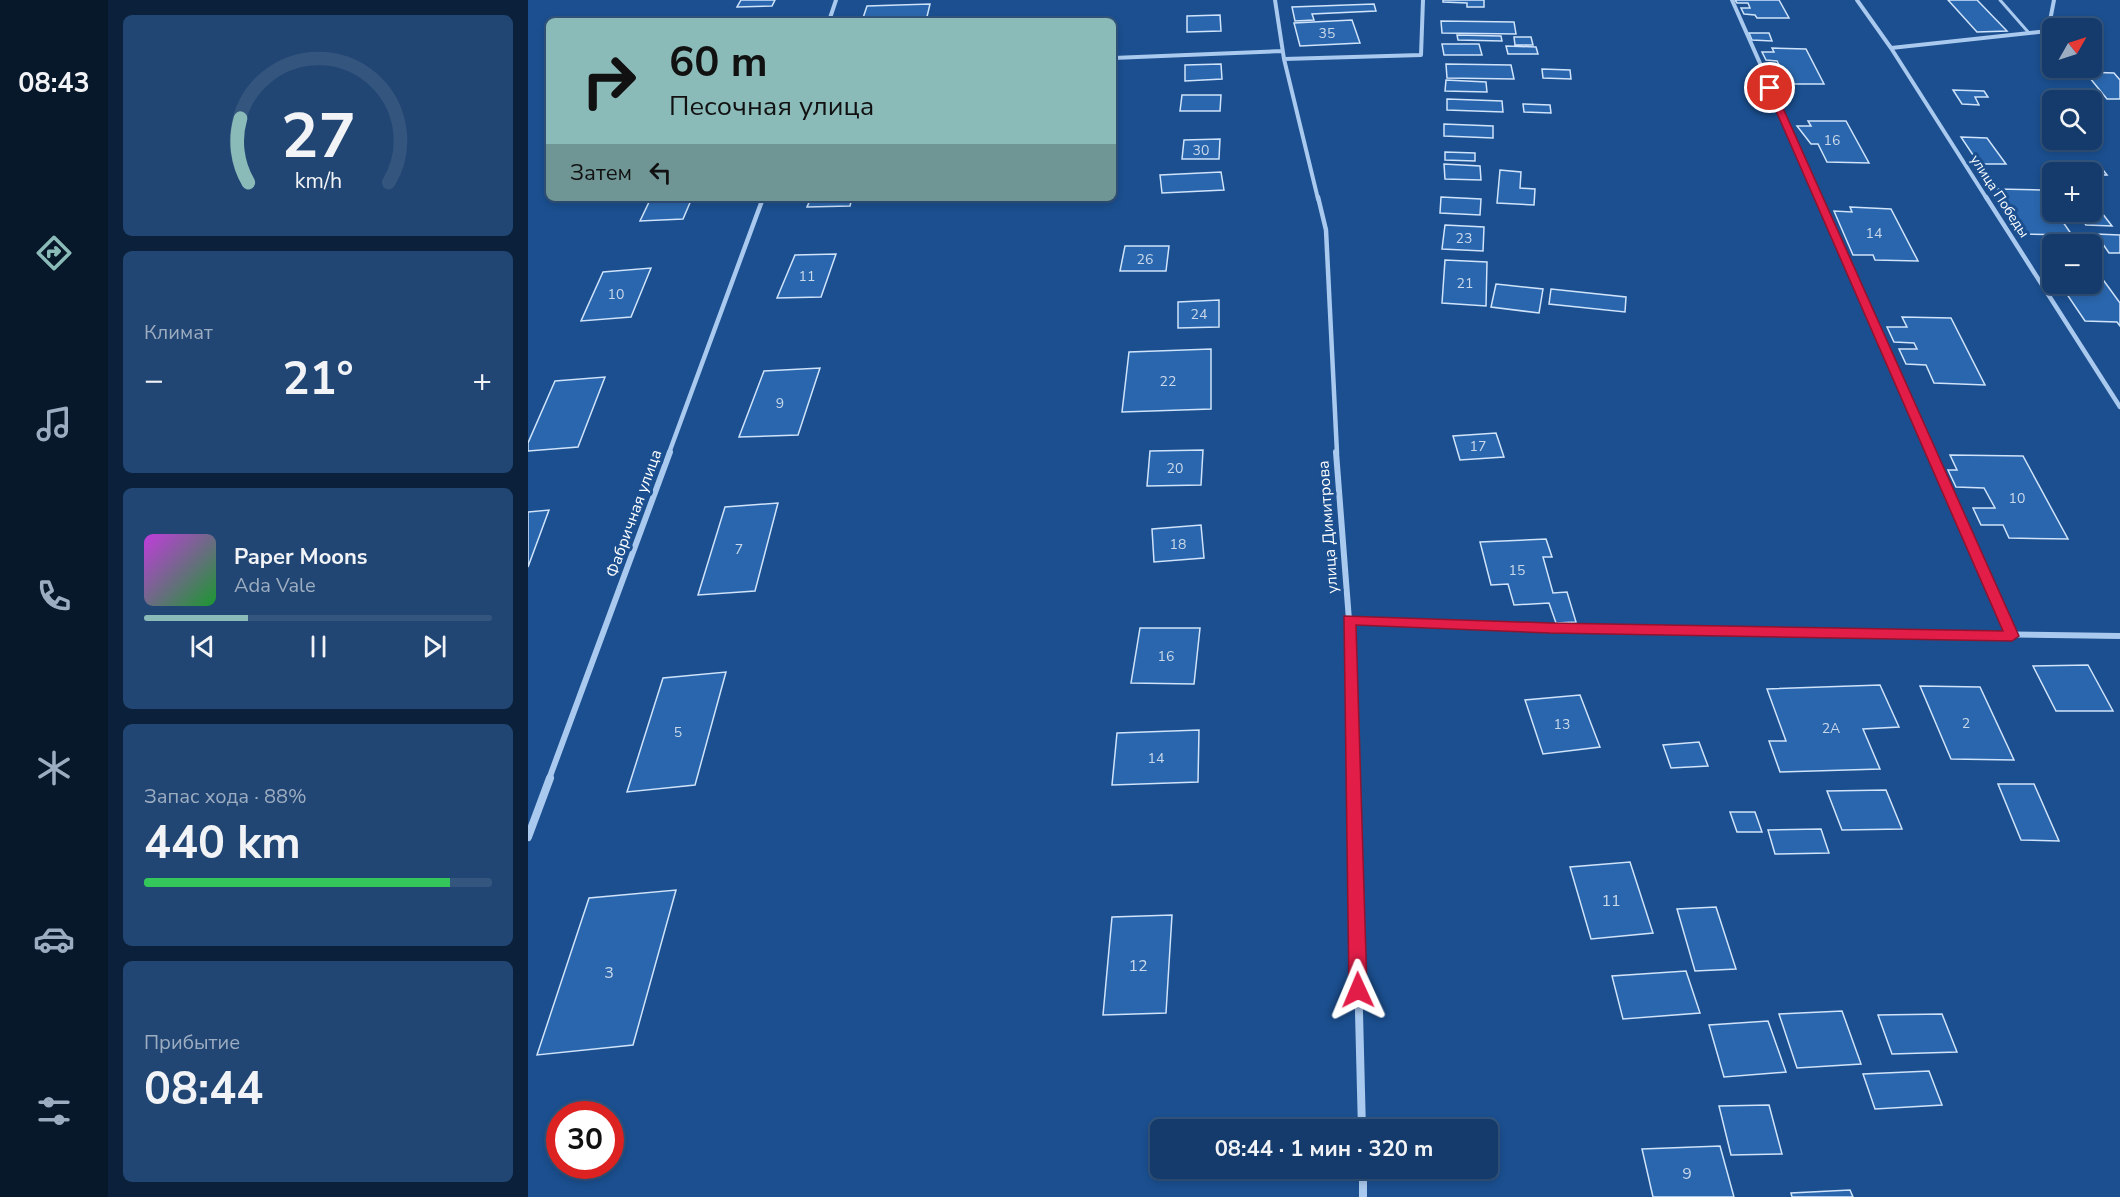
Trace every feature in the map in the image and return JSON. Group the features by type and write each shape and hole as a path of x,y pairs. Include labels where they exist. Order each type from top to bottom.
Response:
{"street":[{"path":"830,18 836,0"},
{"name":"улица Димитрова","path":"1275,0 1282,51 1326,230 1331,379 1349,620 1362,1119"},
{"path":"1284,59 1421,55 1423,0"},
{"path":"1732,0 2012,636"},
{"name":"улица Победы","path":"1857,0 1891,48 2120,407"},
{"path":"1891,48 2048,31 2054,0"},
{"path":"1116,58 1282,51"},
{"name":"Фабричная улица","path":"528,837 763,201"},
{"path":"1349,620 1550,628 2120,636"},
{"path":"1363,1179 1363,1197"}],"lane":[{"path":"2000,0 2029,33"}],"building":[{"path":"741,0 775,0 772,6 737,7"},
{"path":"1443,0 1484,0 1484,7 1467,7 1467,3 1443,2"},
{"path":"1735,0 1779,0 1789,18 1757,18 1755,15 1744,14 1741,8 1750,8 1748,3 1737,3"},
{"path":"1948,0 1977,0 2007,31 1977,32"},
{"path":"930,4 927,18 863,18 867,6"},
{"path":"1374,4 1376,11 1312,14 1314,20 1295,21 1292,7"},
{"path":"1220,15 1221,31 1187,32 1187,16"},
{"path":"1352,20 1360,43 1300,46 1294,23"},
{"path":"1441,21 1514,22 1516,34 1442,33"},
{"path":"1749,33 1769,33 1772,41 1752,40"},
{"path":"1457,35 1501,36 1502,41 1458,40"},
{"path":"1514,37 1531,37 1533,45 1515,45"},
{"path":"1442,44 1479,44 1482,55 1444,55"},
{"path":"1506,46 1536,47 1538,54 1508,54"},
{"path":"1772,48 1806,49 1824,84 1792,84 1789,79 1772,79 1765,64 1779,65 1777,61 1766,60 1762,52 1774,52"},
{"path":"1221,64 1222,79 1185,81 1185,65"},
{"path":"1446,64 1511,65 1514,79 1447,78"},
{"path":"1542,69 1570,70 1571,79 1543,78"},
{"path":"2102,73 2114,73 2120,80 2120,99 2107,99 2102,90 2090,78 2102,78"},
{"path":"1446,80 1486,82 1487,92 1445,91"},
{"path":"1953,90 1984,91 1988,97 1975,97 1979,105 1962,104"},
{"path":"1182,95 1221,95 1220,111 1180,111"},
{"path":"1447,99 1502,101 1503,112 1447,110"},
{"path":"1523,104 1550,105 1551,113 1524,112"},
{"path":"1808,121 1846,121 1869,163 1827,162 1818,144 1811,144 1797,126 1811,126"},
{"path":"1444,124 1493,126 1493,138 1444,136"},
{"path":"1961,137 1987,138 2006,164 1979,164"},
{"path":"1220,139 1219,159 1182,159 1184,140"},
{"path":"1445,152 1475,153 1475,161 1445,160"},
{"path":"1444,164 1480,166 1481,180 1445,179"},
{"path":"1500,170 1521,172 1520,188 1535,189 1534,205 1497,203"},
{"path":"1221,172 1224,190 1162,193 1160,175"},
{"path":"1997,189 2041,190 2042,222 2063,222 2071,234 2026,234"},
{"path":"1441,197 1481,199 1480,215 1440,213"},
{"path":"650,201 691,201 683,219 640,221"},
{"path":"810,201 851,201 850,206 807,207"},
{"path":"1850,207 1891,209 1918,261 1875,260 1873,255 1853,255 1834,211 1852,212"},
{"path":"2102,213 2112,226 2086,225 2084,222 2102,222"},
{"path":"1445,225 1484,227 1483,251 1442,249"},
{"path":"2102,234 2120,235 2120,253 2109,253 2102,243"},
{"path":"1125,246 1169,246 1166,271 1120,271"},
{"path":"836,254 821,297 777,298 795,255"},
{"path":"1445,260 1487,262 1486,306 1442,303"},
{"path":"651,268 631,317 581,321 603,272"},
{"path":"2102,278 2120,303 2120,326 2117,322 2085,321 2067,294 2102,294"},
{"path":"1496,284 1543,289 1539,313 1491,307"},
{"path":"1551,289 1626,297 1625,312 1549,304"},
{"path":"1219,300 1219,327 1178,328 1178,302"},
{"path":"1902,317 1951,318 1985,385 1934,383 1926,365 1906,364 1899,349 1917,349 1914,343 1894,342 1887,327 1907,327"},
{"path":"1211,349 1211,409 1122,412 1129,352"},
{"path":"820,368 798,435 739,437 764,371"},
{"path":"605,377 578,447 528,451 528,443 555,381"},
{"path":"1496,433 1504,457 1460,460 1453,436"},
{"path":"1203,450 1201,485 1147,486 1150,451"},
{"path":"1950,455 2023,456 2068,539 2009,538 2003,525 1981,525 1973,508 1995,508 1984,488 1956,487 1948,470 1957,470"},
{"path":"778,503 755,591 698,595 725,507"},
{"path":"549,510 528,567 528,512"},
{"path":"1201,525 1204,558 1154,562 1152,529"},
{"path":"1546,539 1552,557 1543,557 1553,593 1567,592 1576,622 1556,623 1549,603 1514,605 1508,584 1491,585 1480,542"},
{"path":"1140,628 1200,628 1194,684 1131,683"},
{"path":"2088,665 2113,711 2056,711 2033,666"},
{"path":"726,672 695,785 627,792 663,678"},
{"path":"1880,685 1899,727 1863,729 1880,769 1780,772 1769,741 1786,741 1767,689"},
{"path":"1920,686 1980,687 2014,760 1951,759"},
{"path":"1580,695 1600,747 1543,754 1525,700"},
{"path":"1199,730 1198,782 1112,785 1117,733"},
{"path":"1699,742 1708,766 1671,768 1663,745"},
{"path":"1998,784 2034,784 2059,841 2021,840"},
{"path":"1886,790 1902,829 1842,830 1827,791"},
{"path":"1730,812 1755,812 1762,832 1737,832"},
{"path":"1821,829 1829,853 1775,854 1768,830"},
{"path":"1630,862 1653,933 1591,939 1570,867"},
{"path":"676,890 633,1045 537,1055 589,898"},
{"path":"1716,907 1736,969 1695,971 1677,909"},
{"path":"1172,915 1166,1013 1103,1015 1112,917"},
{"path":"1686,971 1700,1013 1623,1019 1612,976"},
{"path":"1842,1011 1861,1064 1797,1068 1779,1014"},
{"path":"1942,1014 1957,1052 1892,1054 1878,1015"},
{"path":"1768,1021 1786,1072 1724,1077 1709,1025"},
{"path":"1929,1071 1942,1105 1875,1109 1863,1074"},
{"path":"1769,1105 1782,1154 1731,1155 1719,1106"},
{"path":"1720,1146 1734,1197 1653,1197 1642,1149"},
{"path":"1850,1190 1853,1197 1792,1197 1791,1193"}],"route":[{"path":"1358,990 1349,620 1550,628 2012,636 1770,88"}]}
